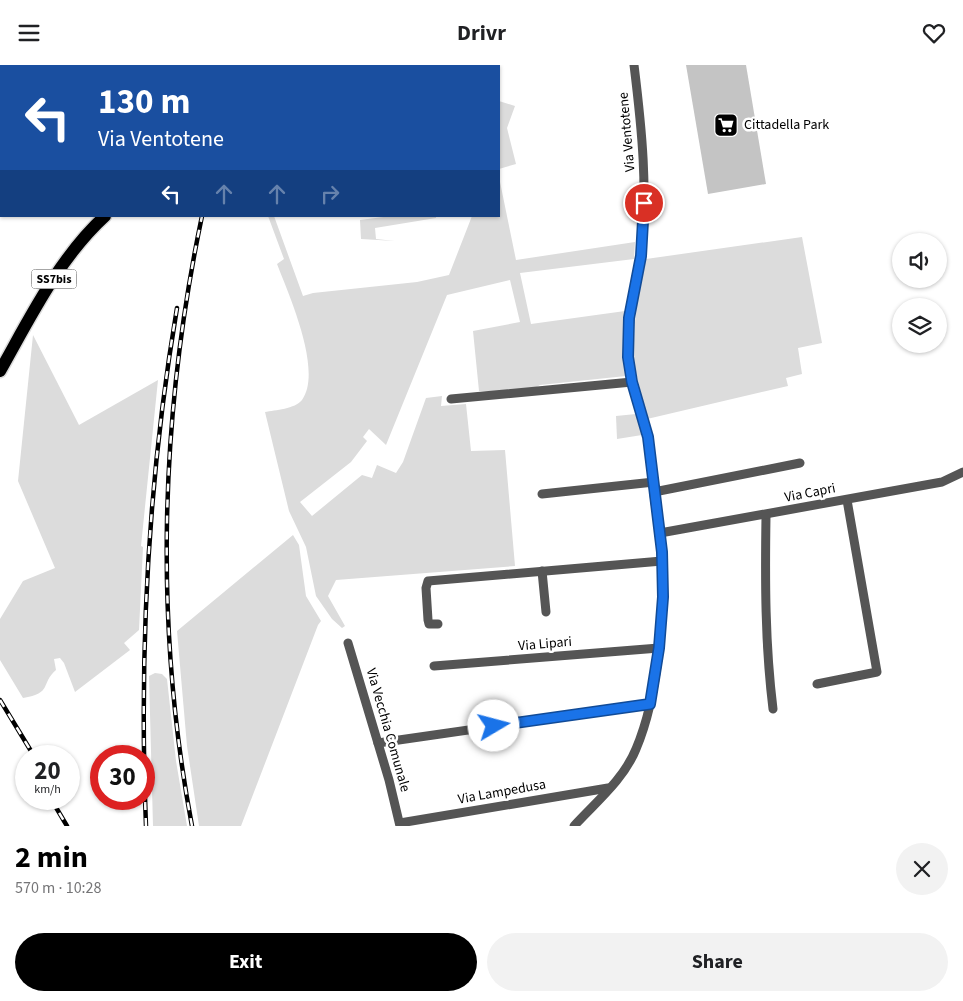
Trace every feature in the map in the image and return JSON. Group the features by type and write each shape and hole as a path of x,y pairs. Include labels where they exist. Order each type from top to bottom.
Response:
{"main road":[{"name":"SS7bis","path":"0,371 59,271 76,247 104,217"}],"street":[{"name":"Via Ventotene","path":"574,826 623,772 636,749 650,704 659,648 663,597 660,533 648,437 632,382 628,357 629,318 641,256 648,175 634,65"},
{"path":"451,399 632,382"},
{"path":"654,492 800,463"},
{"name":"Via Capri","path":"660,533 942,482 963,473"},
{"path":"542,494 654,482"},
{"path":"817,684 877,672 846,500"},
{"path":"766,515 765,605 772,709"},
{"path":"438,624 430,624 428,620 426,588 428,581 662,561"},
{"path":"542,571 546,612"},
{"name":"Via Vecchia Comunale","path":"348,643 400,825"},
{"name":"Via Lipari","path":"434,666 659,648"},
{"path":"378,743 650,704"},
{"name":"Via Lampedusa","path":"400,825 608,788"}],"shaded area":[{"path":"500,101 515,106 507,128 516,164 500,169"},
{"path":"500,182 516,260 635,242 634,259 520,273 531,324 625,311 624,348 626,376 540,385 535,388 500,392 479,391 473,331 520,322 510,280 447,295 386,445 369,429 363,437 367,441 351,462 300,502 312,516 362,475 372,478 377,465 396,473 403,462 426,398 442,396 441,406 466,404 471,451 505,450 515,566 336,580 328,596 345,626 342,628 332,619 316,596 306,547 289,511 265,412 285,409 299,403 307,387 309,371 302,333 277,264 284,259 268,217 274,217 303,296 313,293 417,282 449,275 472,217 500,217"},
{"path":"383,217 436,217 375,228 376,239 395,241 361,239 360,220"},
{"path":"802,237 822,343 798,348 802,374 786,378 788,386 647,419 633,359 636,305 646,259"},
{"path":"33,335 79,425 158,380 141,546 143,547 139,630 124,643 130,650 75,692 64,663 60,658 54,659 56,670 42,691 23,698 0,660 0,619 23,581 55,568 18,481"},
{"path":"636,414 642,435 617,439 616,416"},
{"path":"293,535 299,545 306,596 321,621 241,826 199,826 187,746 177,631"},
{"path":"155,673 162,674 167,679 176,761 187,826 153,826 153,810 155,810 155,745 151,745 149,676"}],"building":[{"name":"Cittadella Park","path":"686,65 746,65 766,184 708,194"}],"railway":[{"path":"192,826 180,750 172,674 167,597 167,521 170,444 177,367 188,291 202,217"},
{"path":"146,826 144,696 148,566 159,437 177,308"},
{"path":"0,700 27,745"},
{"path":"58,810 67,826"}],"place":[{"name":"Cittadella Park","path":"726,125"}],"route":[{"path":"494,726 650,704 659,648 663,597 662,552 648,437 632,382 628,357 629,318 641,256 644,203"}]}
